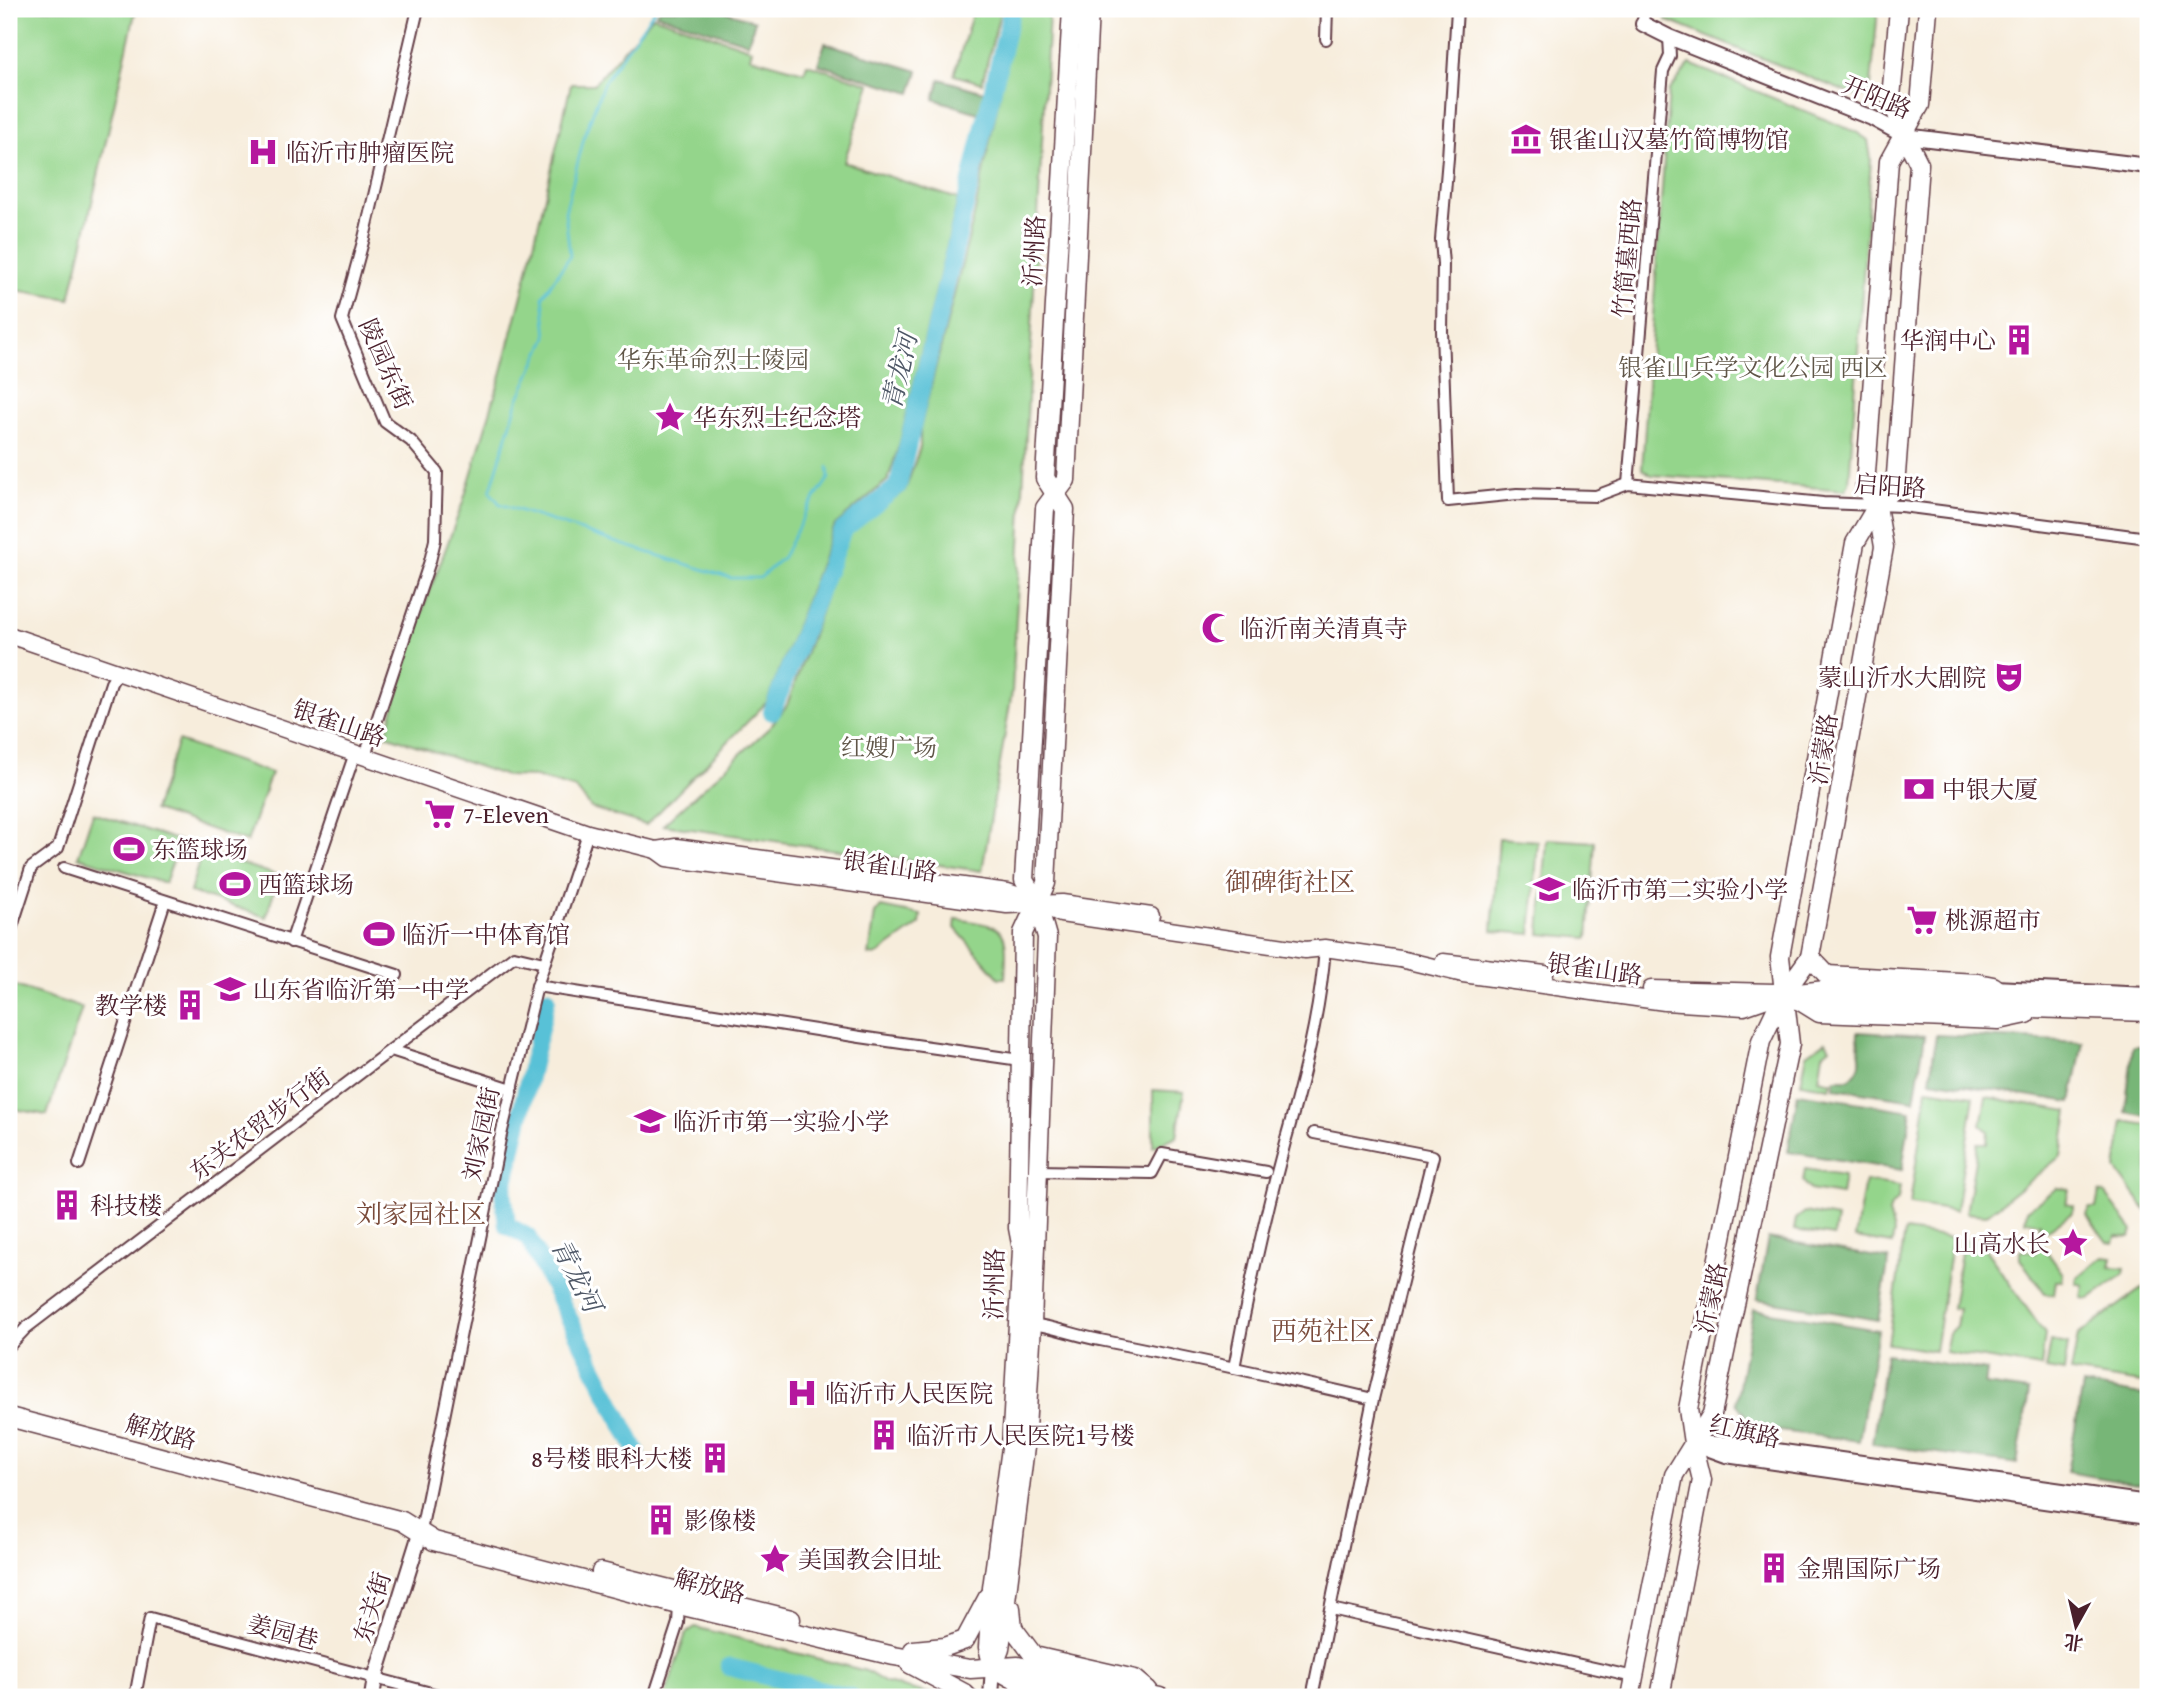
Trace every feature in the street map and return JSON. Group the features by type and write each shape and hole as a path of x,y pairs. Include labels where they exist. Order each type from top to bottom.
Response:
{"main road":[{"name":"沂州路","path":"993,1667 988,1647 992,1588 1011,1448 1022,1249 1017,1228 1023,933 1046,883 1065,509 1045,478 1072,9"},
{"name":"沂州路","path":"1056,493 1066,480 1089,9"},
{"name":"沂蒙路","path":"1630,1697 1674,1475 1712,1414 1790,1044 1780,957 1854,543 1877,506 1895,488 1919,164 1891,98 1899,9"},
{"name":"沂蒙路","path":"1660,1697 1702,1480 1688,1409 1761,1041 1784,993 1810,957 1884,547 1877,506 1865,486 1889,161 1920,105 1928,9"},
{"name":"银雀山路","path":"9,635 588,833 656,850 676,847 1008,892 1061,914 1305,950 1325,948 1400,959 1465,963 1664,991 1999,991 2148,1001"},
{"name":"沂州路","path":"993,1667 1000,1648 1010,1581 1025,1447 1047,937 1037,902"},
{"path":"1810,957 1827,975 1836,977 1978,983 1999,991"},
{"name":"银雀山路","path":"1784,993 1822,1002 2148,1013"},
{"path":"1784,993 1819,1014 1999,1021 2053,1009"},
{"name":"解放路","path":"9,1417 402,1521 434,1541 679,1605 894,1656 970,1669 1018,1666 1158,1697"},
{"name":"解放路","path":"9,1429 400,1532 437,1531 913,1650 971,1660 993,1667 1017,1681 1095,1697"},
{"path":"1010,1581 1013,1628 1034,1656 1135,1679 1158,1697"},
{"path":"913,1650 945,1647 965,1640 992,1588"},
{"path":"894,1656 968,1697"}],"street":[{"name":"陵园东街","path":"291,942 430,561 435,540 437,472 411,440 385,422 342,319 418,9"},
{"path":"1326,39 1327,9"},
{"path":"1457,9 1450,144 1441,240 1448,500 1517,494 1596,496 1628,484"},
{"path":"1643,24 1644,9"},
{"name":"开阳路","path":"1643,24 1669,37 1872,118 1905,136 2148,166"},
{"name":"竹简墓西路","path":"1628,484 1663,71 1670,56 1669,37"},
{"name":"启阳路","path":"1628,484 1823,503 1908,507 2148,538"},
{"path":"9,936 31,868 58,848 111,682 118,672"},
{"name":"刘家园街","path":"421,1531 512,1089 537,985 588,833"},
{"path":"64,868 397,975"},
{"path":"79,1164 165,901"},
{"path":"1234,1368 1250,1282 1291,1128 1314,1025 1325,948"},
{"name":"东关农贸步行街","path":"9,1346 37,1320 514,956 544,963"},
{"path":"537,985 1020,1060"},
{"path":"1999,991 2148,993"},
{"path":"1999,1021 2036,1016 2148,1021"},
{"path":"391,1050 512,1089"},
{"path":"1312,1697 1373,1399 1433,1156 1314,1133"},
{"path":"1037,1171 1152,1173 1162,1154 1266,1172"},
{"path":"1032,1324 1373,1399"},
{"name":"红旗路","path":"1693,1443 1727,1444 2148,1503"},
{"name":"红旗路","path":"1693,1443 1726,1455 2148,1516"},
{"name":"东关街","path":"372,1697 375,1678 421,1531"},
{"path":"654,1697 678,1623 679,1605"},
{"path":"1331,1609 1634,1677"},
{"name":"姜园巷","path":"135,1697 150,1618 446,1697"},
{"name":"沂州路","path":"991,1697 993,1667"}],"green space":[{"path":"9,9 136,9 70,299 9,289"},
{"path":"660,9 718,9 755,21 748,43 656,14"},
{"path":"965,9 1001,9 982,83 954,75 973,11"},
{"name":"红嫂广场","path":"1018,9 1048,9 1049,14 1012,692 982,871 663,825 770,727 787,705 848,534 905,491 920,447 920,429 973,220"},
{"path":"1666,9 1878,9 1870,96 1856,96 1666,20"},
{"name":"华东革命烈士陵园","path":"653,16 752,49 750,57 804,72 807,64 870,84 844,162 958,199 900,442 888,480 835,525 767,702 646,825 591,808 576,789 535,777 506,776 386,735 415,631 463,502 500,379 571,84 594,84"},
{"path":"825,43 918,71 911,93 818,64"},
{"name":"银雀山兵学文化公园 西区","path":"1690,64 1856,132 1868,140 1871,159 1849,484 1845,490 1652,475 1642,469 1669,91"},
{"path":"940,79 987,93 981,114 934,99"},
{"path":"178,741 271,773 247,842 154,810"},
{"name":"东篮球场","path":"93,813 180,841 165,883 78,857"},
{"path":"1499,838 1538,841 1531,934 1492,931"},
{"path":"1547,839 1595,842 1588,938 1540,934"},
{"name":"西篮球场","path":"202,851 279,876 266,917 190,892"},
{"path":"881,907 921,915 920,924 875,956 869,955 875,913"},
{"path":"956,919 986,924 1001,932 1006,948 1005,978 999,978 955,928"},
{"path":"9,984 82,1008 47,1115 9,1108"},
{"path":"1858,1032 1925,1036 1914,1100 1834,1088 1835,1079 1849,1079 1859,1068"},
{"path":"1936,1035 2083,1042 2071,1102 1930,1080"},
{"path":"1826,1041 1830,1048 1823,1054 1819,1079 1832,1082 1830,1088 1801,1083 1807,1054"},
{"path":"2133,1046 2148,1046 2148,1116 2125,1112"},
{"path":"1927,1089 1974,1096 1956,1211 1910,1204"},
{"path":"1153,1090 1184,1092 1177,1136 1153,1147"},
{"path":"1798,1093 1911,1111 1902,1170 1788,1152"},
{"path":"1986,1097 2068,1111 2061,1156 1986,1215 1966,1213 1978,1143 1987,1143 1988,1131 1981,1125"},
{"path":"2123,1121 2148,1125 2148,1213 2116,1169"},
{"path":"1805,1169 1844,1175 1841,1195 1810,1190 1803,1181"},
{"path":"1865,1181 1900,1186 1898,1199 1891,1206 1889,1213 1894,1232 1892,1244 1855,1238"},
{"path":"2057,1188 2069,1189 2066,1204 2074,1206 2072,1213 2047,1231 2039,1230 2040,1223 2025,1221 2027,1210"},
{"path":"2099,1192 2106,1194 2132,1230 2130,1237 2116,1236 2114,1243 2107,1242 2087,1215 2089,1208 2096,1208"},
{"path":"1805,1212 1837,1218 1834,1236 1794,1230 1796,1219"},
{"path":"1905,1231 1952,1238 1935,1351 1888,1344"},
{"path":"1768,1238 1889,1259 1878,1320 1757,1299"},
{"path":"1963,1240 1981,1243 2045,1334 2041,1367 1945,1352 1949,1333 1956,1326 1959,1309 1952,1308"},
{"path":"2036,1246 2043,1246 2063,1274 2062,1281 2056,1281 2054,1294 2045,1293 2020,1259 2020,1250 2035,1253"},
{"path":"2103,1257 2112,1258 2110,1267 2125,1268 2124,1274 2089,1299 2081,1298 2083,1285 2076,1283 2077,1277"},
{"path":"2148,1284 2148,1384 2071,1372 2078,1335"},
{"path":"1753,1309 1878,1330 1859,1441 1755,1428 1736,1403"},
{"path":"2051,1341 2068,1344 2064,1372 2046,1369"},
{"path":"1886,1354 1987,1371 1985,1385 2029,1391 2017,1464 1872,1444"},
{"path":"2083,1385 2148,1396 2148,1486 2067,1472"},
{"path":"695,1627 866,1671 886,1683 943,1697 665,1697 686,1633"}],"waterway":[{"path":"655,9 604,82 585,134 565,212 570,256 543,296 547,337 518,400 490,492 500,504 624,545 731,578 760,578 783,557 807,510 829,478 828,467"},
{"name":"青龙河","path":"772,712 843,530 898,486 1012,9"},
{"name":"青龙河","path":"547,998 503,1191 507,1225 528,1237 637,1452"},
{"name":"青龙河","path":"729,1667 851,1697"}],"place":[{"name":"银雀山汉墓竹简博物馆","path":"1526,139"},
{"name":"临沂市肿瘤医院","path":"263,152"},
{"name":"华润中心","path":"2019,340"},
{"name":"华东烈士纪念塔","path":"670,417"},
{"name":"临沂南关清真寺","path":"1217,628"},
{"name":"蒙山沂水大剧院","path":"2009,677"},
{"name":"中银大厦","path":"1919,789"},
{"name":"7-Eleven","path":"440,814"},
{"name":"东篮球场","path":"129,849"},
{"name":"西篮球场","path":"235,884"},
{"name":"临沂市第二实验小学","path":"1549,889"},
{"name":"桃源超市","path":"1922,920"},
{"name":"临沂一中体育馆","path":"379,934"},
{"name":"山东省临沂第一中学","path":"230,989"},
{"name":"教学楼","path":"190,1005"},
{"name":"临沂市第一实验小学","path":"650,1121"},
{"name":"科技楼","path":"67,1205"},
{"name":"山高水长","path":"2073,1243"},
{"name":"临沂市人民医院","path":"802,1393"},
{"name":"临沂市人民医院1号楼","path":"884,1435"},
{"name":"8号楼 眼科大楼","path":"715,1458"},
{"name":"影像楼","path":"661,1520"},
{"name":"美国教会旧址","path":"775,1559"},
{"name":"金鼎国际广场","path":"1774,1568"}],"district":[{"name":"御碑街社区","path":"1290,881"},
{"name":"刘家园社区","path":"421,1213"},
{"name":"西苑社区","path":"1323,1330"}]}
